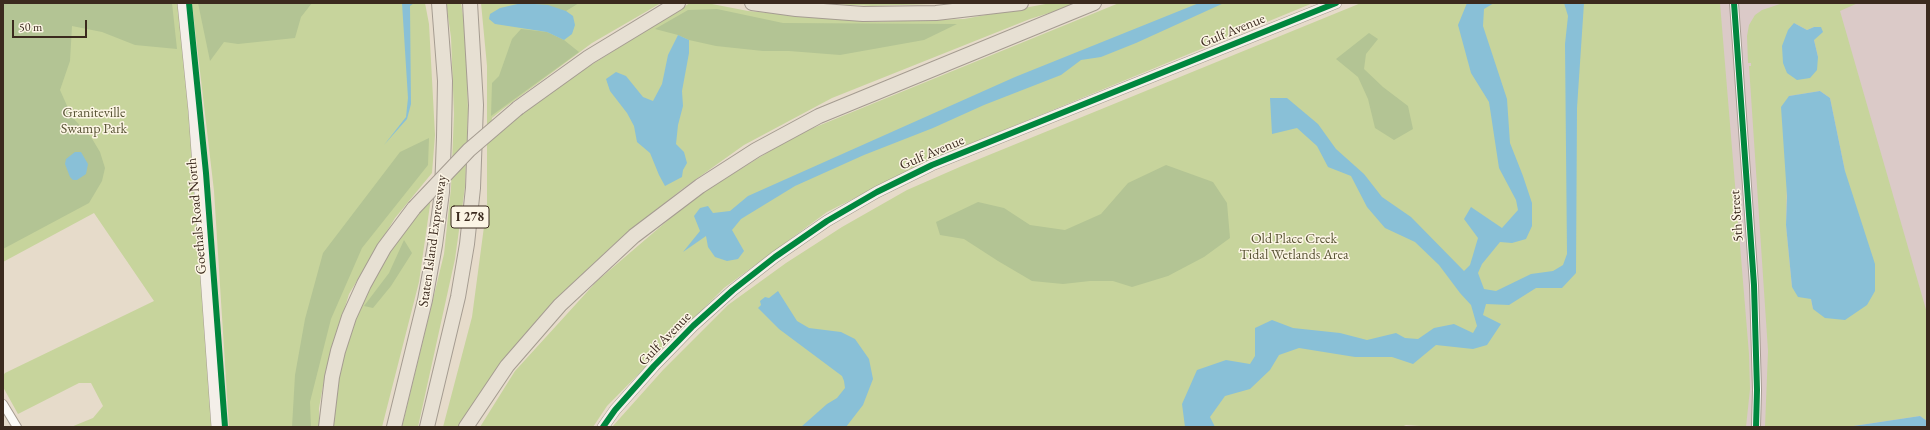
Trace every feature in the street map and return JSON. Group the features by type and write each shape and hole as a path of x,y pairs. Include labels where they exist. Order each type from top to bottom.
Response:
{"highway":[{"name":"Staten Island Expressway","path":"394,427 425,300 435,246 442,192 445,81 438,3"},
{"name":"I 278","path":"427,427 458,297 467,244 473,188 476,105 470,3"},
{"path":"326,427 330,390 335,364 352,311 364,284 384,248 414,208 468,150 518,108 589,57 678,3"},
{"path":"752,3 796,9 863,14 936,13 1021,3"},
{"path":"466,427 507,366 560,305 634,236 700,186 756,150 819,116 879,90 1094,3"}],"street":[{"name":"Goethals Road North","path":"183,3 194,111 218,427"},
{"name":"Gulf Avenue","path":"603,427 615,410 654,366 693,326 733,290 775,257 827,221 877,192 932,165 1336,3"},
{"name":"5th Street","path":"1734,3 1754,285 1757,382 1756,427"},
{"path":"3,404 14,426"}],"shaded area":[{"path":"1698,3 1927,3 1927,427 1733,427"}],"green space":[{"path":"3,3 172,3 177,49 135,45 102,32 72,26 70,61 60,90 72,117 91,137 100,152 105,168 102,181 89,203 3,249"},
{"name":"Graniteville Swamp Park","path":"45,3 178,3 191,138 213,427 71,427 93,418 103,406 91,383 79,383 18,414 3,387 3,376 5,373 154,301 94,213 3,262 3,28"},
{"path":"192,3 425,3 429,24 435,135 432,173 395,218 349,294 326,369 319,408 319,427 229,427 214,191"},
{"path":"198,3 312,3 301,17 295,38 238,44 224,42 210,61"},
{"path":"446,3 461,3 466,34 468,112 465,187 455,259 418,427 402,427 444,254 451,188 454,114 451,37"},
{"path":"481,3 661,3 592,43 503,109 492,118 490,139 559,85 690,3 714,3 712,4 748,11 871,22 964,19 1051,3 1081,3 1030,19 832,98 744,145 681,190 612,246 545,311 485,386 460,427 443,427 472,317 487,204 487,66"},
{"path":"532,3 579,3 566,11"},
{"path":"815,3 959,3 872,6"},
{"path":"1119,3 1313,3 926,162 827,212 724,288 607,406 593,427 480,427 515,371 597,281 695,197 796,135"},
{"name":"Old Place Creek Tidal Wetlands Area","path":"1361,3 1720,3 1749,354 1750,389 1746,427 1434,427 1406,425 1401,427 612,427 663,370 728,305 786,263 842,227 907,190 962,166"},
{"path":"1783,3 1858,3 1840,11 1927,313 1927,421 1920,416 1847,427 1765,427 1768,351 1749,66 1751,66 1751,63 1748,63 1747,36 1749,25 1755,15 1762,10","holes":["1794,23 1807,30 1814,27 1814,40 1818,57","1820,91 1830,98 1845,171 1813,309 1811,299 1792,287 1786,225 1789,96"]},
{"path":"717,9 783,23 957,24 924,40 840,55 789,51 763,51 716,46 689,40 678,35 655,29 688,10"},
{"path":"521,29 547,32 564,40 579,52 491,116 492,83 499,76 512,39"},
{"path":"1369,33 1378,39 1366,54 1364,69 1383,87 1408,106 1413,129 1394,140 1375,128 1368,99 1358,77 1336,59"},
{"path":"429,138 428,165 362,248 331,319 310,402 311,427 292,427 295,375 305,319 323,253 400,152"},
{"path":"1166,165 1213,182 1227,203 1230,238 1204,257 1168,276 1132,287 1113,281 1090,281 1063,284 1032,281 964,239 940,235 936,222 978,202 1004,208 1030,225 1065,230 1101,214 1128,183"},
{"path":"431,198 419,282 382,427 331,427 337,371 359,303 401,232"},
{"path":"404,240 412,253 391,286 373,308 364,306 389,273"}],"water":[{"path":"402,3 414,3 410,6 411,104 407,119 384,145 406,117 408,98"},
{"path":"522,3 548,5 566,11 573,16 575,25 572,34 564,40 547,32 495,24 489,19 490,14 500,8"},
{"path":"1199,3 1224,3 1136,43 1101,57 1081,60 1061,75 864,155 795,186 741,219 732,230 744,251 738,259 727,261 715,257 708,247 706,236 683,252 700,231 694,216 700,208 708,206 713,213 730,211 748,196 1015,77"},
{"path":"1467,3 1494,3 1484,9 1483,26 1507,99 1510,143 1532,203 1532,226 1526,239 1512,243 1500,242 1482,264 1478,273 1484,289 1496,291 1531,274 1553,271 1563,265 1567,254 1565,44 1568,16 1564,3 1584,3 1577,108 1576,273 1562,288 1536,288 1509,305 1486,304 1483,315 1501,324 1487,345 1473,349 1436,345 1413,364 1392,357 1355,357 1299,348 1279,355 1270,370 1250,389 1225,396 1210,417 1215,427 1185,427 1182,404 1197,370 1226,360 1250,364 1255,356 1255,328 1272,320 1293,328 1340,333 1367,340 1396,333 1405,338 1418,339 1434,328 1454,324 1473,333 1477,326 1471,305 1439,265 1415,242 1385,228 1367,207 1351,176 1328,167 1317,146 1297,128 1272,134 1270,98 1287,98 1318,124 1336,149 1364,174 1382,197 1411,217 1464,271 1470,265 1478,238 1464,219 1471,207 1502,228 1518,210 1516,200 1499,168 1489,102 1471,73 1458,25"},
{"path":"1794,23 1807,30 1814,27 1821,27 1823,32 1814,40 1818,57 1817,70 1810,78 1797,80 1787,73 1783,63 1782,46 1788,30"},
{"path":"678,35 689,40 689,53 682,91 683,106 678,125 676,144 684,152 687,163 683,170 682,177 665,186 650,153 637,142 634,126 627,113 610,91 606,79 616,72 626,76 643,97 653,101 662,84 668,55"},
{"path":"1820,91 1830,98 1845,171 1875,264 1875,291 1867,305 1845,320 1825,318 1813,309 1811,299 1798,297 1792,287 1786,225 1787,196 1781,107 1789,96"},
{"path":"75,152 81,152 88,164 86,174 77,180 73,180 70,177 65,164 66,159"},
{"path":"778,291 797,321 809,328 841,332 855,339 869,359 873,379 863,405 846,427 801,427 827,404 837,398 845,388 844,381 842,376 779,329 758,308 761,305 760,301 765,297 769,298"},
{"path":"1920,416 1927,421 1927,427 1847,427"}],"cycle path":[{"path":"189,3 206,173 225,427"},
{"path":"603,427 615,410 654,366 693,326 733,290 775,257 827,221 877,192 932,165 1336,3"},
{"path":"1734,3 1754,285 1757,390 1756,427"}]}
